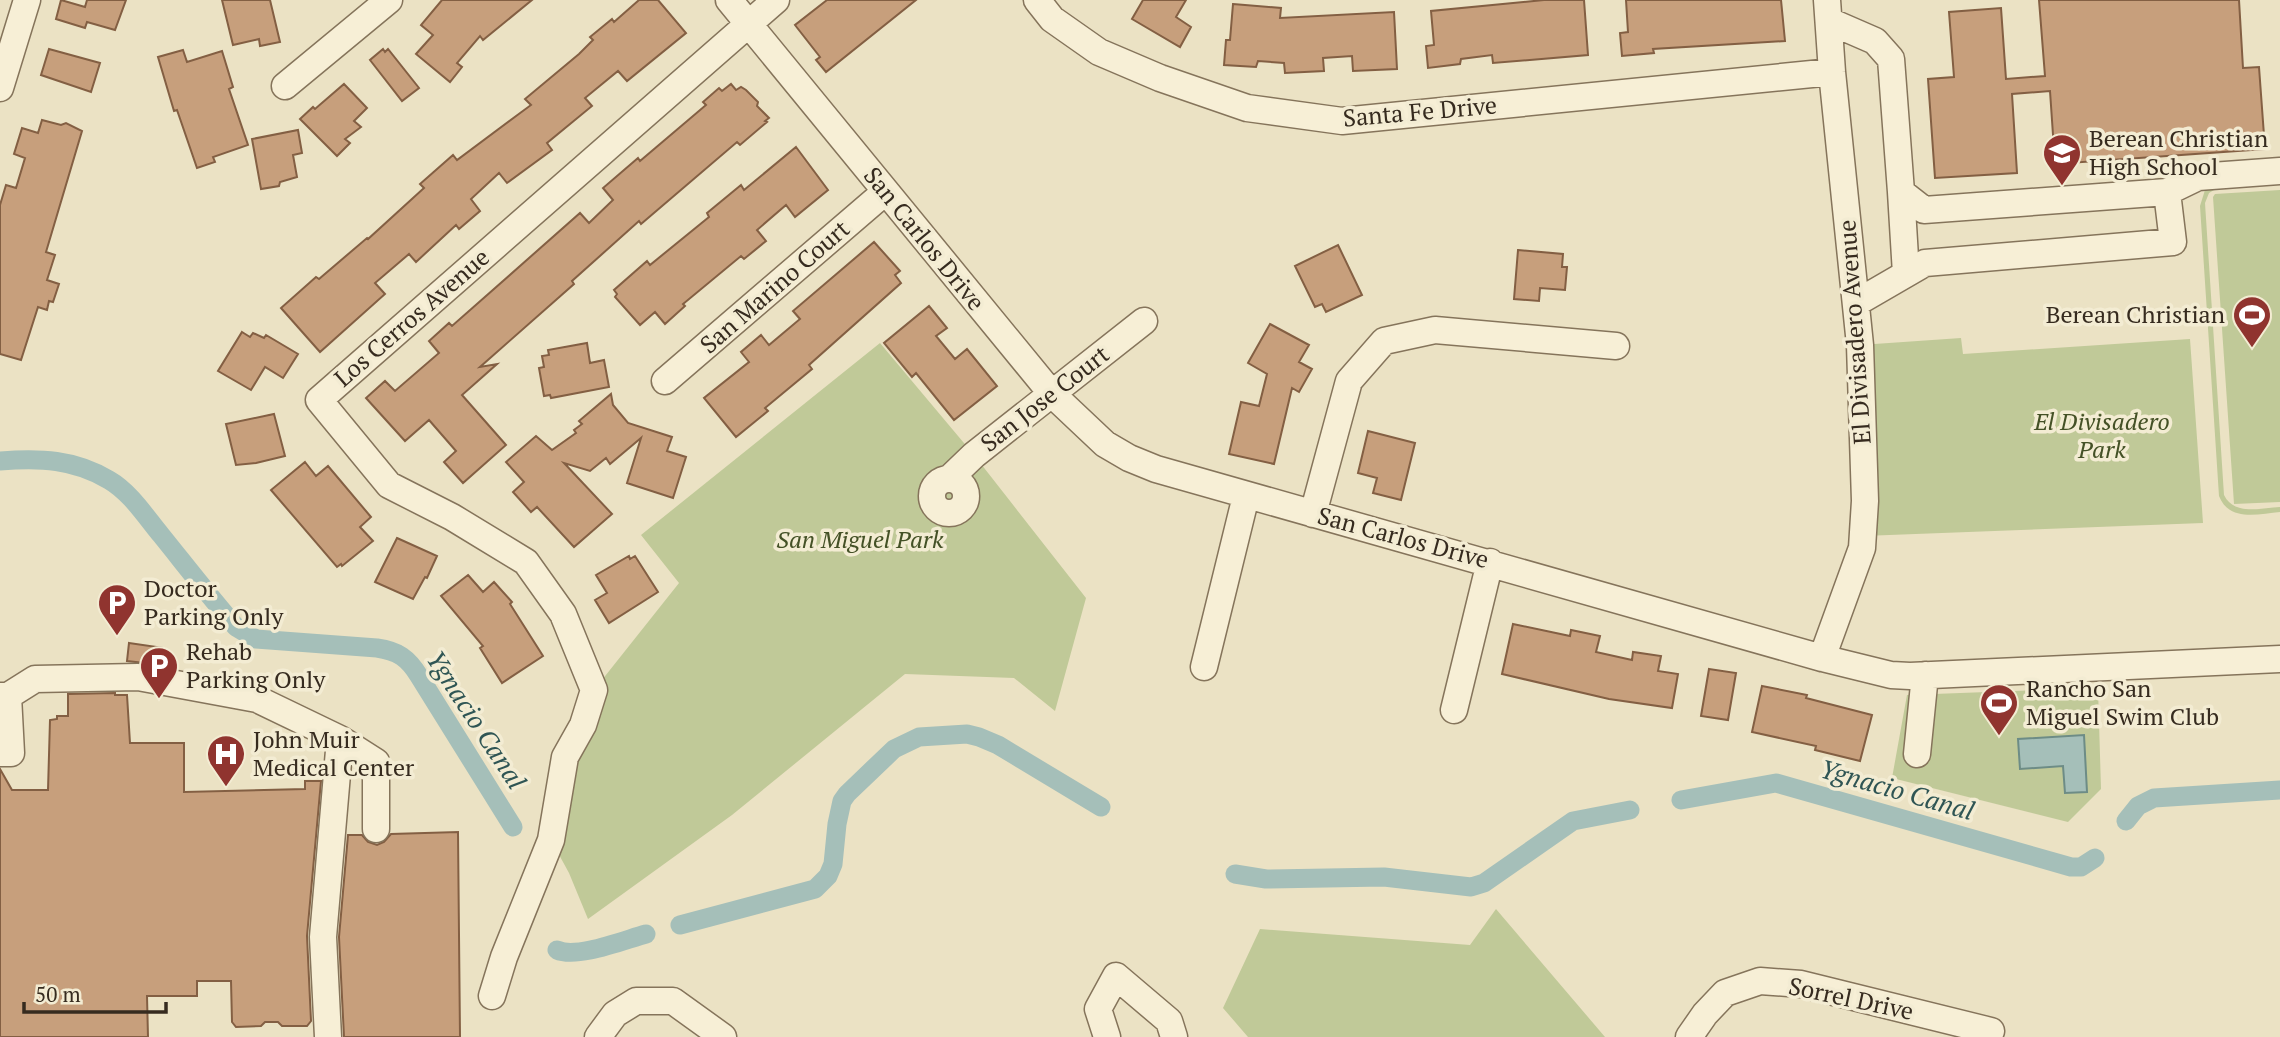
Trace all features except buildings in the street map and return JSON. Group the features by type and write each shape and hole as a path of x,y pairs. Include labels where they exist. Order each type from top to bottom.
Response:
{"street":[{"path":"0,88 27,0"},
{"path":"285,86 389,0"},
{"name":"San Carlos Drive","path":"729,0 1052,394 1105,444 1129,458 1246,496 1891,675 2280,659"},
{"name":"Los Cerros Avenue","path":"492,996 504,957 551,839 565,757 583,726 594,690 563,614 526,562 452,517 389,485 319,400 776,0"},
{"name":"Santa Fe Drive","path":"1037,0 1052,19 1099,52 1160,78 1247,108 1342,121 1832,72"},
{"path":"1828,11 1875,41 1891,59 1906,274"},
{"name":"El Divisadero Avenue","path":"1822,658 1862,548 1865,501 1860,345 1828,11"},
{"path":"1900,191 1924,210 2167,192 2198,177 2280,171"},
{"name":"San Marino Court","path":"665,381 886,192"},
{"path":"1856,303 1925,262 2173,242 2167,192"},
{"name":"San Jose Court","path":"949,479 974,455 1144,321"},
{"path":"1313,514 1349,381 1384,341 1435,330 1616,346"},
{"path":"1203,667 1246,496"},
{"path":"1454,710 1490,562"},
{"path":"1917,754 1925,675"},
{"path":"0,753 11,752 4,696 36,679 138,677 257,699 340,739 376,762 376,829"},
{"path":"328,1037 323,937 340,739"},
{"path":"1107,1037 1098,1009 1116,976 1169,1021 1174,1037"},
{"name":"Sorrel Drive","path":"1689,1037 1705,1014 1725,993 1760,981 1801,984 1991,1031"},
{"path":"598,1037 615,1014 636,1001 673,1001 723,1037"}],"green space":[{"path":"2219,187 2209,193 2205,203 2224,495 2234,506 2249,509 2280,507 2280,512 2254,515 2237,513 2230,510 2219,496 2200,206 2205,190"},
{"name":"Berean Christian","path":"2280,190 2280,502 2234,504 2213,197 2215,194"},
{"name":"El Divisadero Park","path":"1961,338 1963,354 2190,339 2203,523 1863,536 1860,345"},
{"name":"San Miguel Park","path":"880,343 974,455 1086,598 1055,711 1014,678 905,674 732,815 588,919 569,873 551,840 594,690 679,583 641,535"},
{"name":"Rancho San Miguel Swim Club","path":"2098,688 2101,789 2068,822 1892,778 1907,695"},
{"path":"1496,909 1605,1037 1248,1037 1223,1008 1260,929 1470,945"}],"water":[{"path":"2084,735 2087,792 2065,793 2063,766 2020,769 2018,739"}],"waterway":[{"name":"Ygnacio Canal","path":"0,461 43,460 70,464 96,473 117,485 137,505 236,627 256,639 377,648 402,656 419,676 513,827"},
{"name":"Ygnacio Canal","path":"680,925 815,889 828,876 833,864 842,801 894,749 919,737 967,734 979,737 998,745 1101,807"},
{"name":"Ygnacio Canal","path":"1681,800 1776,783 2071,867 2081,867 2095,858"},
{"name":"Ygnacio Canal","path":"2126,821 2138,806 2154,798 2280,790"},
{"name":"Ygnacio Canal","path":"1235,874 1266,879 1384,877 1471,887 1484,883 1573,821 1630,810"},
{"name":"Ygnacio Canal","path":"557,950 588,950 646,934"}],"place":[{"name":"Berean Christian High School","path":"2062,187"},
{"name":"Berean Christian","path":"2252,349"},
{"name":"Doctor Parking Only","path":"117,637"},
{"name":"Rehab Parking Only","path":"159,700"},
{"name":"Rancho San Miguel Swim Club","path":"1999,737"},
{"name":"John Muir Medical Center","path":"226,788"}]}
